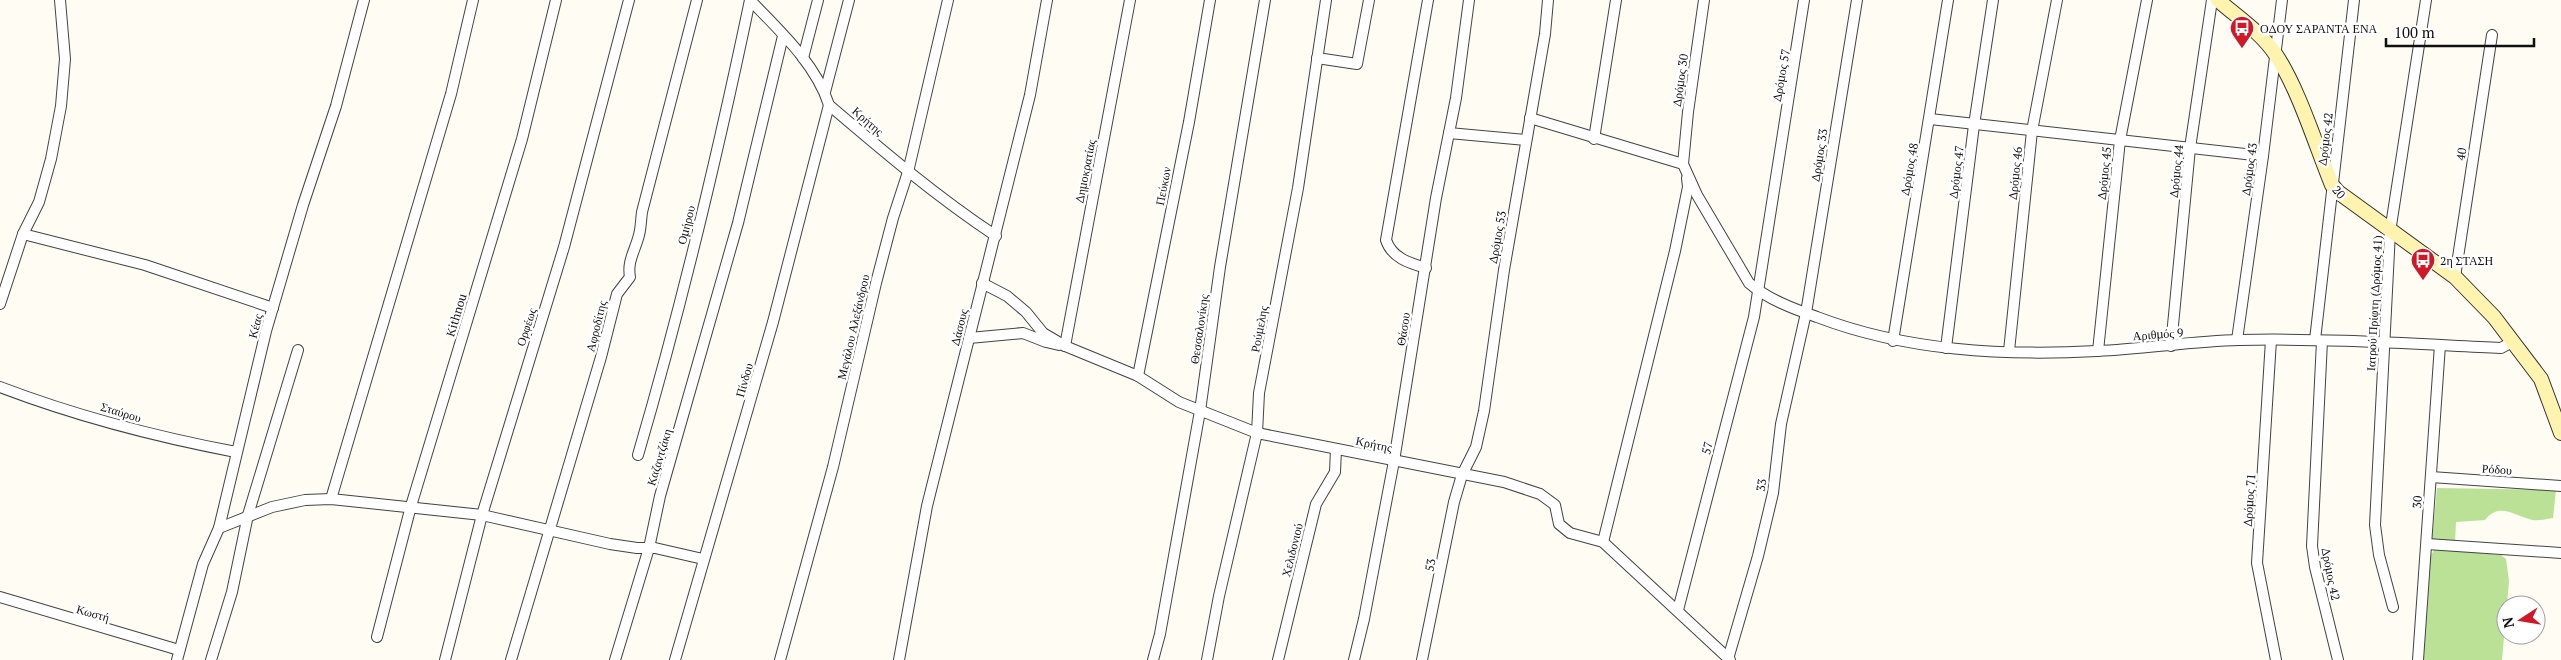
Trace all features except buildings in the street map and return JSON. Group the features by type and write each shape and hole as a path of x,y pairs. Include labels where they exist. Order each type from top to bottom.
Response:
{"street":[{"path":"0,304 22,234 38,202 51,159 61,106 65,59 60,0"},
{"name":"Κέας","path":"178,655 203,564 219,528 236,452 273,308 336,106 361,0"},
{"path":"331,498 451,94 473,0"},
{"name":"Κithnou","path":"377,637 411,506 519,148 556,0"},
{"name":"Ορφέως","path":"445,660 482,515 564,247 629,0"},
{"name":"Αφροδίτης","path":"511,660 551,530 579,427 601,357 617,294 630,277 629,263 640,234 642,212 697,0"},
{"path":"750,0 803,58 825,92 829,105"},
{"name":"Ομήρου","path":"638,455 666,359 713,171 750,0"},
{"path":"803,58 818,0"},
{"path":"825,92 849,0"},
{"name":"Μεγάλου Αλεξάνδρου","path":"780,660 833,467 893,218 908,172 948,0"},
{"name":"Δάσους","path":"899,660 927,506 1030,95 1047,0"},
{"name":"Δημοκρατίας","path":"1065,346 1130,0"},
{"name":"Πεύκων","path":"1138,376 1187,132 1210,0"},
{"name":"Θεσσαλονίκης","path":"1153,660 1160,634 1200,411 1220,267 1265,0"},
{"name":"Ρούμελης","path":"1207,660 1219,596 1257,433 1259,393 1298,188 1326,0"},
{"path":"1318,58 1357,64 1369,0"},
{"path":"1426,268 1410,264 1398,257 1389,248 1386,240 1428,0"},
{"name":"Θάσου","path":"1354,660 1364,619 1394,461 1436,198 1456,98 1468,0"},
{"name":"Δρόμος 53","path":"1462,474 1476,447 1484,411 1504,270 1548,0"},
{"path":"1594,139 1616,0"},
{"name":"Δρόμος 30","path":"1603,542 1675,252 1688,187 1685,168 1688,112 1704,0"},
{"name":"Δρόμος 57","path":"1757,291 1804,0"},
{"name":"Δρόμος 33","path":"1806,313 1857,0"},
{"name":"Δρόμος 48","path":"1893,341 1948,0"},
{"name":"Δρόμος 47","path":"1946,348 1974,125 1994,0"},
{"name":"Δρόμος 46","path":"2009,351 2032,131 2057,0"},
{"name":"Δρόμος 45","path":"2098,351 2120,140 2147,0"},
{"name":"Δρόμος 44","path":"2171,346 2190,148 2212,0"},
{"name":"20","path":"2218,0 2258,35 2276,54 2332,185 2347,201 2455,277 2494,316 2541,379 2561,433"},
{"name":"Δρόμος 43","path":"2237,340 2263,156 2282,0"},
{"name":"Δρόμος 42","path":"2338,660 2315,567 2312,546 2318,341 2332,185 2354,0"},
{"name":"Ιατρού Πρίφτη (Δρόμος 41)","path":"2394,607 2379,555 2375,526 2383,343 2390,232 2426,0"},
{"name":"40","path":"2455,277 2492,35"},
{"name":"Καζαντζάκη","path":"615,660 649,548 660,496 738,223 783,36"},
{"name":"Κρήτης","path":"829,105 908,172 965,216 996,236"},
{"name":"Πίνδου","path":"674,660 735,457 770,332 829,105"},
{"path":"1530,118 1685,168 1704,208 1749,283 1757,291"},
{"path":"1930,119 2263,156"},
{"path":"1449,134 1526,140"},
{"path":"22,234 145,265 273,308"},
{"name":"Κρήτης","path":"982,283 1008,296 1026,312 1043,333 1065,346 1138,376 1178,402 1257,433 1504,482 1540,494 1555,505 1559,524 1570,533 1603,542 1729,659"},
{"name":"Αριθμός 9","path":"1757,291 1838,325 1893,341 1946,348 2009,351 2098,351 2237,340 2501,348 2514,341"},
{"name":"57","path":"1678,610 1754,317 1757,291"},
{"name":"33","path":"1729,659 1758,556 1773,493 1781,424 1806,313"},
{"path":"969,338 1023,333 1046,342 1065,346"},
{"name":"Δρόμος 71","path":"2272,340 2257,563 2276,660"},
{"name":"30","path":"2418,660 2440,345"},
{"path":"212,660 232,592 248,515 298,350"},
{"name":"Σταύρου","path":"0,387 38,401 165,438 236,452"},
{"name":"Χελιδονιού","path":"1278,660 1316,504 1335,472 1336,449"},
{"name":"53","path":"1422,660 1454,502 1462,474"},
{"name":"Ρόδου","path":"2431,476 2561,486"},
{"path":"219,528 248,515 290,503 331,498 482,515 610,544 649,548 703,559"},
{"path":"2426,544 2561,553"},
{"name":"Κωστή","path":"0,597 178,655"}],"green space":[{"path":"2437,488 2556,490 2553,518 2532,520 2506,511 2500,511 2490,515 2485,520 2456,522 2455,543 2432,541"},
{"path":"2434,550 2501,555 2506,559 2509,581 2508,595 2496,595 2496,645 2503,645 2502,660 2423,660 2430,557"}],"place":[{"name":"ΟΔΟΥ ΣΑΡΑΝΤΑ ΕΝΑ","path":"2242,49"},
{"name":"2η ΣΤΑΣΗ","path":"2423,281"}]}
